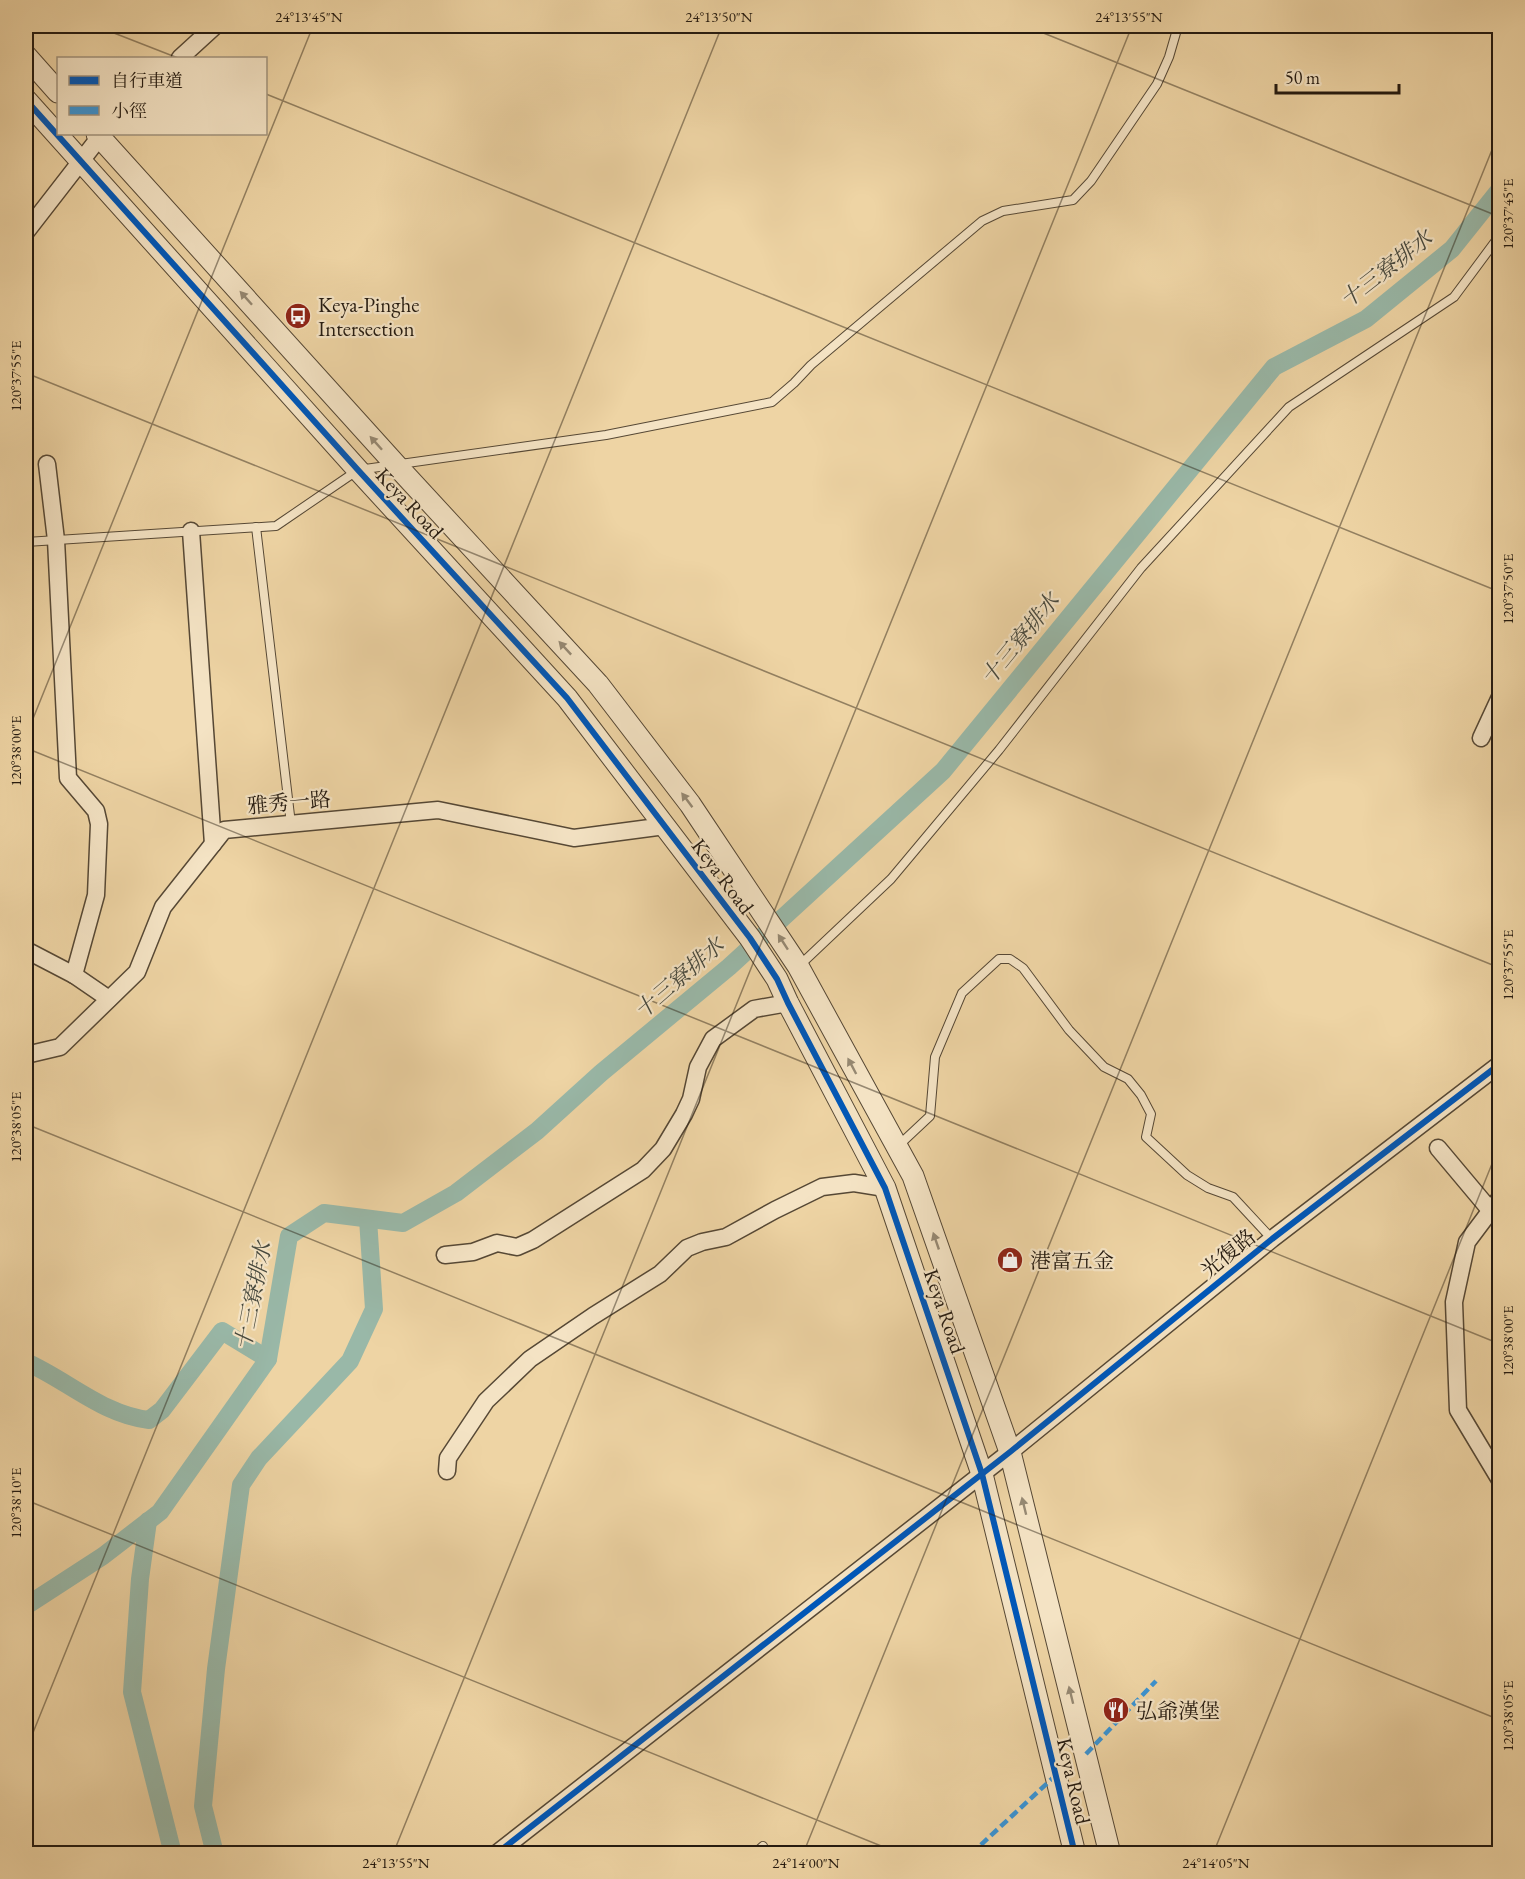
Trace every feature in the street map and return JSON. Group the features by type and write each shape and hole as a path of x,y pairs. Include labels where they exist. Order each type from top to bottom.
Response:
{"street":[{"path":"181,57 215,26"},
{"path":"26,56 57,91"},
{"name":"Keya Road","path":"26,100 57,134"},
{"name":"Keya Road","path":"58,135 358,470 567,698 750,938 777,979 885,1188 982,1474 1075,1854"},
{"path":"26,232 82,162 99,135"},
{"name":"Keya Road","path":"101,135 396,465 598,684 690,804 798,966 913,1176 1010,1452 1110,1854"},
{"path":"47,464 56,540 68,778 96,811 99,824 96,895 74,975"},
{"path":"191,531 213,844"},
{"path":"1481,738 1500,697"},
{"name":"雅秀一路","path":"26,1055 60,1047 137,972 163,907 224,830 438,810 574,838 665,826"},
{"path":"26,950 74,975 109,999"},
{"path":"445,1255 473,1252 497,1243 517,1247 533,1240 643,1170 663,1149 684,1114 691,1099 698,1066 713,1039 754,1009 788,1003"},
{"name":"光復路","path":"496,1854 1010,1452 1272,1239 1500,1064"},
{"path":"1438,1148 1495,1204 1467,1242 1454,1302 1458,1410 1500,1480"},
{"path":"447,1471 448,1458 486,1401 530,1359 592,1316 660,1274 687,1248 726,1237 822,1187 854,1183 885,1188"}],"lane":[{"path":"26,542 276,526 358,470 606,435 772,402 811,365 982,220 1003,211 1073,200 1091,181 1157,84 1169,57 1178,26"},
{"path":"1498,236 1500,248"},
{"path":"798,966 891,879 999,750 1141,568 1289,407 1454,297 1498,236"},
{"path":"256,527 291,824"},
{"path":"896,1147 930,1116 935,1057 962,993 999,959 1011,960 1023,968 1070,1030 1097,1059 1104,1066 1128,1079 1141,1095 1151,1114 1146,1137 1187,1175 1208,1188 1233,1197 1272,1239"},
{"path":"754,1854 763,1846"}],"waterway":[{"name":"十三寮排水","path":"26,1606 103,1556 160,1512 268,1359 289,1236 324,1213 403,1223 456,1193 537,1131 601,1073 729,967 943,771 1274,367 1366,319 1452,249 1500,189"},
{"path":"215,1854 203,1806 216,1669 241,1485 259,1458 350,1361 374,1309 368,1219"},
{"path":"26,1362 101,1404 132,1417 149,1420 162,1410 222,1331 268,1359"},
{"path":"148,1521 140,1579 132,1692 173,1854"}],"marked path":[{"path":"1086,1754 1156,1681"},
{"path":"971,1854 1056,1775"}],"cycle path":[{"path":"26,100 57,135"},
{"path":"57,135 358,470 567,698 750,938 777,979 885,1188 982,1474 1075,1854"},
{"path":"496,1854 1010,1452 1272,1239 1500,1064"}],"place":[{"name":"Keya-Pinghe Intersection","path":"298,316"},
{"name":"港富五金","path":"1010,1260"},
{"name":"弘爺漢堡","path":"1116,1710"}]}
